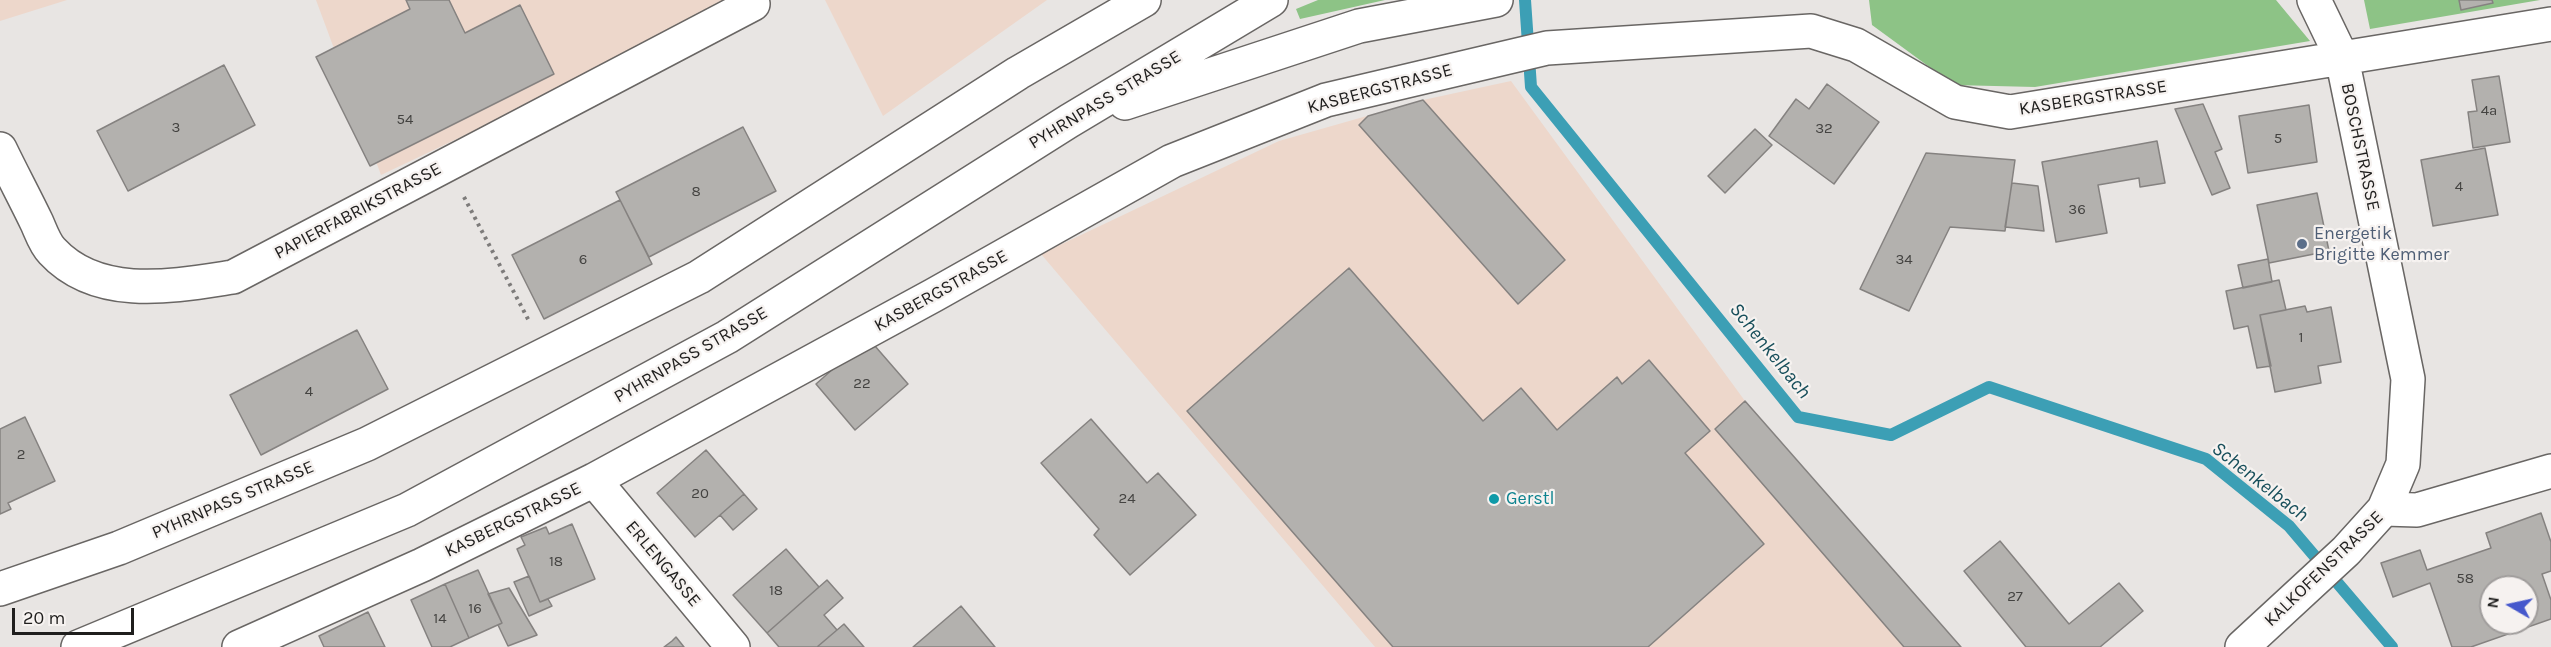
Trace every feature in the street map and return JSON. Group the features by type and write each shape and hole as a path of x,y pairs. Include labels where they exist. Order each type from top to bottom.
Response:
{"street":[{"path":"1018,73 1110,0"},
{"name":"PYHRNPASS STRASSE","path":"0,589 119,548 367,444 678,288 709,271 1018,73 1144,0"},
{"name":"PYHRNPASS STRASSE","path":"78,647 407,510 727,337 1069,121 1271,0"},
{"path":"1069,121 1359,26 1496,0"},
{"name":"BOSCHSTRASSE","path":"2314,0 2342,58 2408,379 2403,464 2384,509"},
{"name":"PAPIERFABRIKSTRASSE","path":"0,149 50,250 72,267 102,282 134,286 185,285 233,277 753,4"},
{"name":"KASBERGSTRASSE","path":"250,645 422,565 594,480 924,301 1172,161 1326,100 1547,48 1811,31 1856,45 1955,102 2010,112 2551,24"},
{"name":"KALKOFENSTRASSE","path":"2242,647 2346,551 2384,509 2417,510 2551,471"},
{"name":"ERLENGASSE","path":"594,480 733,647"}],"path":[{"path":"447,165 531,324"}],"shaded area":[{"path":"0,0 67,0 0,21"},
{"path":"316,0 749,0 381,175"},
{"path":"825,0 1047,0 883,116"},
{"name":"Gerstl","path":"1511,81 1745,401 1961,647 1375,647 1041,254 1279,141 1423,100"}],"green space":[{"path":"1318,0 1385,0 1300,19 1296,9"},
{"path":"1869,0 2276,0 2310,41 2035,87 1954,85 1872,25"},
{"path":"2364,0 2540,0 2370,29"}],"building":[{"path":"406,0 449,0 465,33 520,5 554,74 370,166 316,57 410,9"},
{"path":"2459,0 2492,0 2493,3 2461,10"},
{"path":"224,65 255,125 128,191 97,131"},
{"path":"2499,76 2510,142 2473,148 2468,112 2477,111 2472,80"},
{"path":"1827,84 1879,122 1834,184 1769,136 1796,99 1809,109"},
{"path":"1423,100 1565,260 1518,304 1359,125 1368,116"},
{"path":"2203,104 2222,149 2215,152 2230,188 2212,195 2175,109"},
{"path":"2309,105 2317,162 2248,173 2239,116"},
{"path":"743,127 776,191 649,257 616,192"},
{"path":"1755,129 1772,145 1725,193 1708,176"},
{"path":"2157,141 2165,183 2140,187 2139,178 2098,185 2107,233 2056,242 2042,162"},
{"path":"2485,148 2498,215 2433,226 2421,160"},
{"path":"1926,153 2015,160 2005,231 1950,227 1909,311 1860,289"},
{"path":"2012,183 2038,186 2044,231 2005,227"},
{"path":"2317,193 2329,251 2269,263 2257,205"},
{"path":"620,200 652,264 544,319 512,255"},
{"path":"2268,259 2272,282 2243,288 2238,265"},
{"name":"Gerstl","path":"1349,268 1483,421 1521,388 1557,430 1617,377 1622,384 1649,360 1710,431 1685,453 1764,544 1648,647 1393,647 1187,411"},
{"path":"2279,280 2286,310 2260,315 2271,366 2257,368 2248,326 2234,329 2226,291"},
{"path":"2305,306 2307,312 2331,307 2341,362 2318,366 2321,383 2275,392 2260,315"},
{"path":"357,330 388,389 261,455 230,395"},
{"path":"868,338 908,384 855,430 816,384"},
{"path":"1745,401 1961,647 1904,647 1715,429"},
{"path":"25,417 55,481 8,503 11,509 0,514 0,429"},
{"path":"1091,419 1147,483 1158,473 1196,515 1130,575 1094,535 1099,529 1041,463"},
{"path":"706,450 744,494 695,537 657,493"},
{"path":"744,494 757,509 733,530 720,515"},
{"path":"2541,513 2551,542 2551,571 2542,574 2551,600 2551,619 2539,623 2539,575 2479,575 2479,635 2505,635 2471,647 2452,647 2430,583 2393,597 2381,563 2420,550 2427,570 2491,548 2486,533"},
{"path":"572,524 595,579 540,602 517,549 525,545 521,537 546,527 549,534"},
{"path":"2000,541 2069,624 2119,583 2143,611 2100,647 2026,647 1964,571"},
{"path":"786,549 819,587 767,633 733,595"},
{"path":"478,570 502,623 469,638 445,584"},
{"path":"529,576 540,602 548,599 552,606 529,616 514,582"},
{"path":"827,580 843,598 824,615 837,630 817,647 779,647 767,633"},
{"path":"445,584 469,638 450,647 432,647 411,600"},
{"path":"509,588 537,635 508,646 498,625 502,623 488,594"},
{"path":"961,606 995,647 913,647"},
{"path":"368,612 385,647 324,647 319,636"},
{"path":"844,624 864,647 817,647 837,630"},
{"path":"676,637 684,647 664,647 672,641"}],"waterway":[{"name":"Schenkelbach","path":"1525,0 1531,87 1798,417 1891,435 1989,387 2206,459 2289,526 2392,647"}],"place":[{"name":"Energetik Brigitte Kemmer","path":"2302,244"},
{"name":"Gerstl","path":"1494,499"}]}
